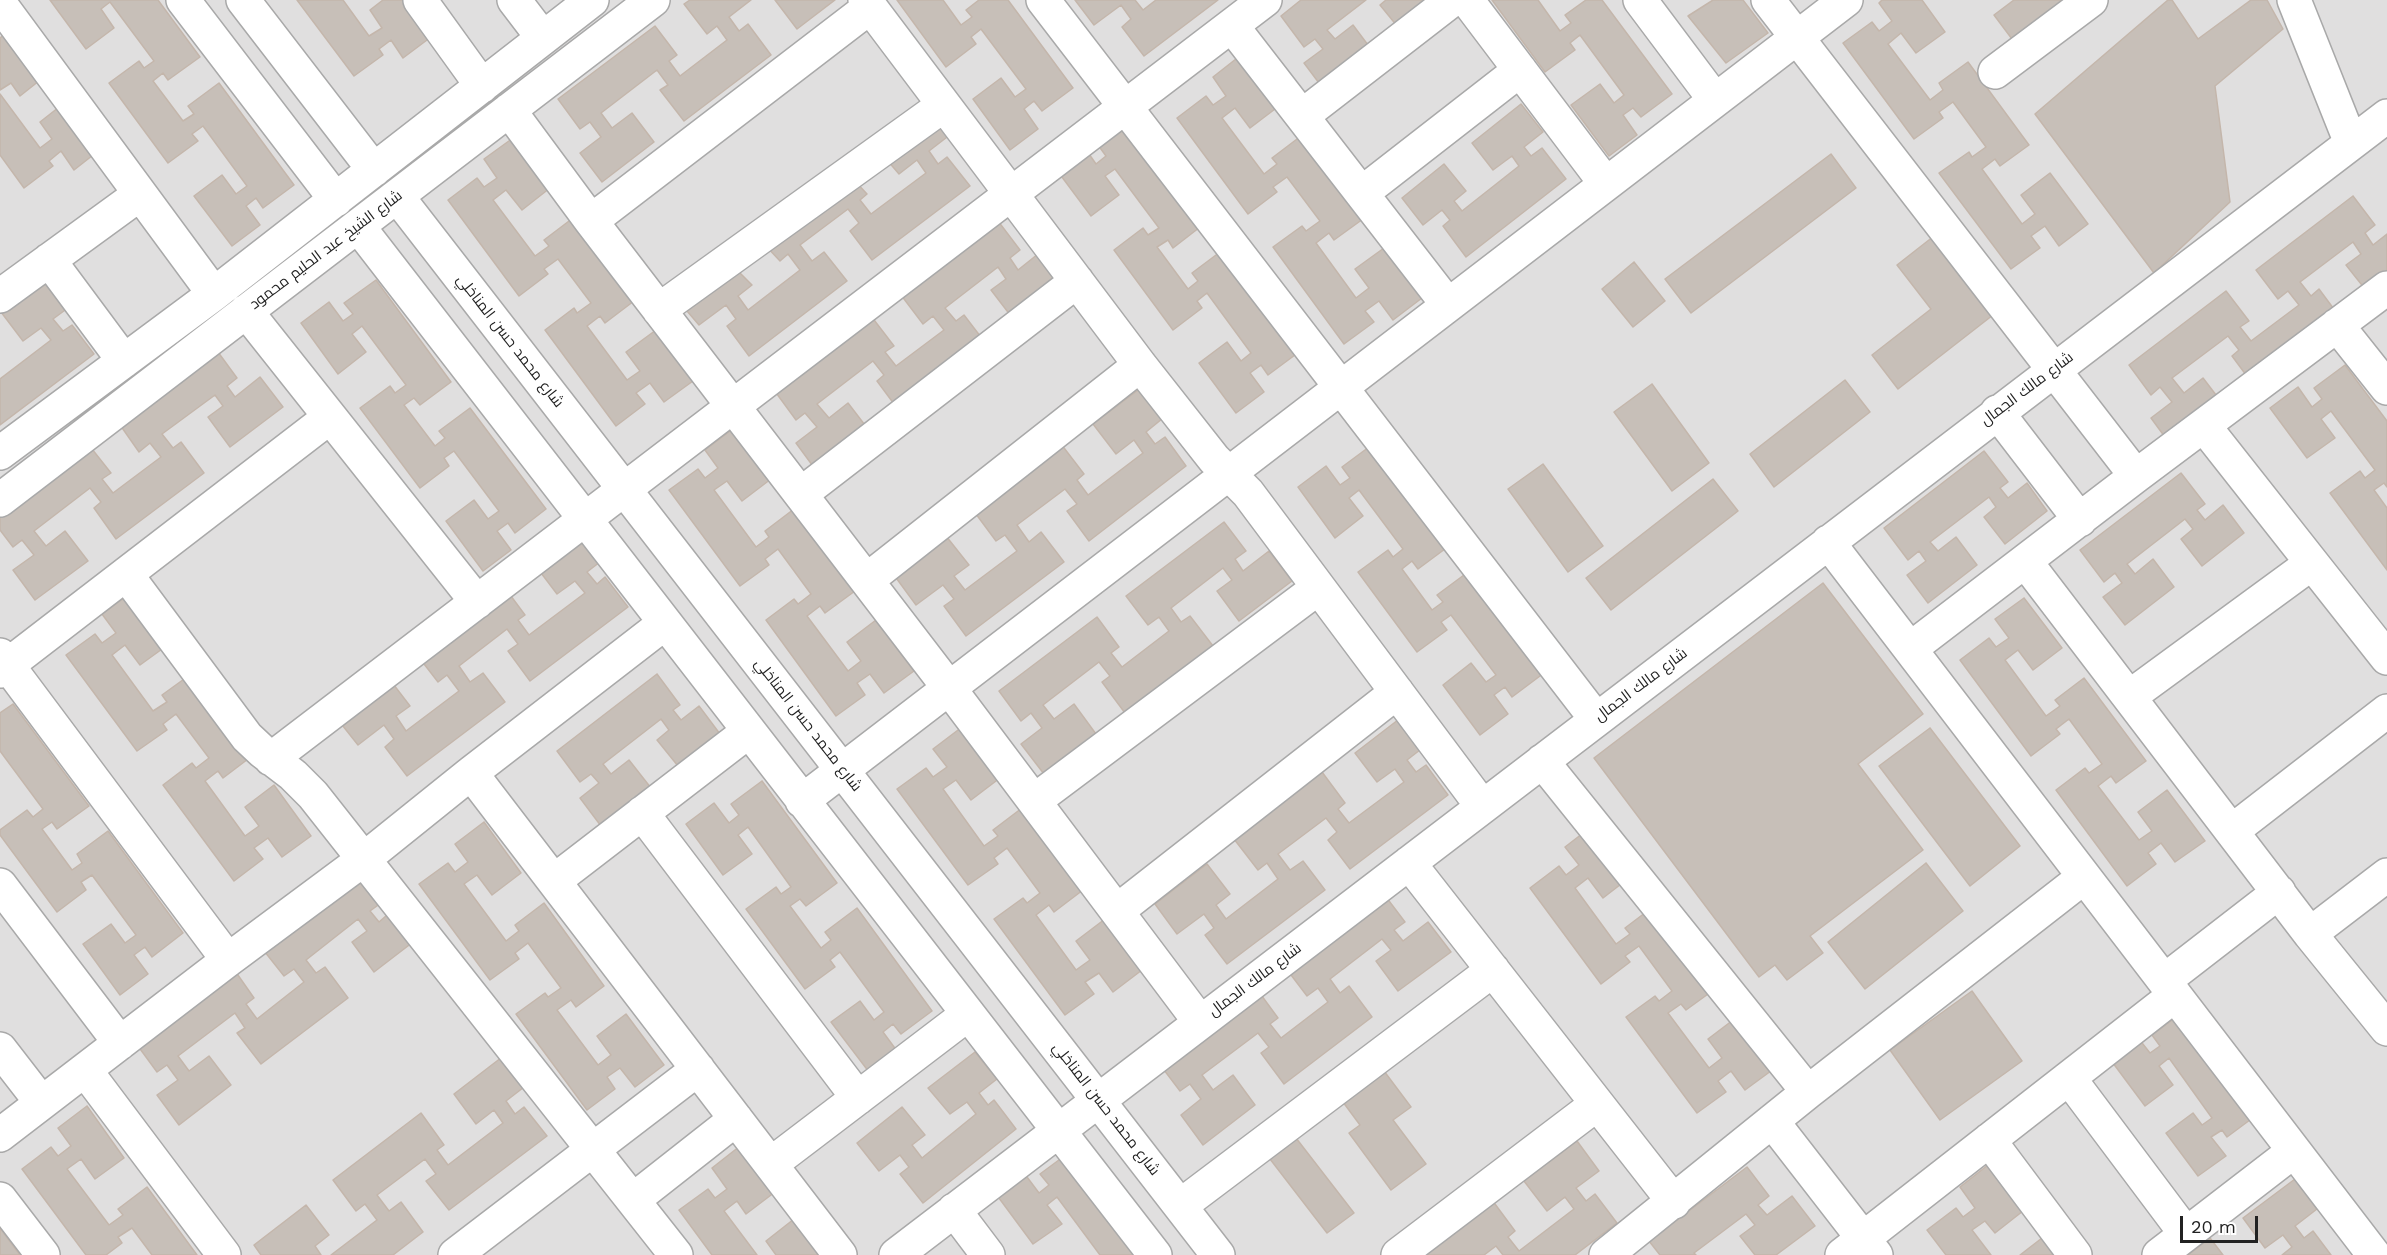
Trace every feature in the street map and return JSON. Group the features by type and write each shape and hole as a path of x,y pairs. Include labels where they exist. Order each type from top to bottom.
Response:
{"street":[{"path":"183,0 336,200"},
{"path":"243,0 374,170"},
{"path":"420,0 482,86"},
{"path":"514,0 543,38"},
{"path":"0,453 214,294 592,0"},
{"name":"شارع الشيخ عبد الحليم محمود","path":"0,500 653,0"},
{"path":"1043,0 1596,719"},
{"path":"271,759 1265,0"},
{"path":"1302,116 1452,0"},
{"path":"1467,0 1606,184"},
{"path":"1640,0 1715,100"},
{"path":"1768,0 2064,361 2136,476"},
{"path":"802,801 1846,0"},
{"path":"1995,72 2091,0"},
{"path":"2294,0 2351,144"},
{"path":"591,221 868,3 1140,365 1214,459 1248,493 1482,806"},
{"path":"3,4 214,294"},
{"path":"1232,26 1448,305"},
{"path":"1362,193 1520,70"},
{"path":"659,310 944,105"},
{"path":"509,110 1200,1022"},
{"name":"شارع مالك الجمال","path":"912,1250 954,1210 2387,116"},
{"path":"5,282 49,260 140,194"},
{"name":"شارع محمد حسن المناخلي","path":"397,196 1218,1255"},
{"path":"358,226 1155,1255"},
{"path":"49,260 124,361"},
{"path":"801,495 1077,281"},
{"path":"1910,649 2387,288"},
{"path":"246,311 477,602"},
{"path":"2337,325 2387,388"},
{"path":"867,580 1140,365"},
{"path":"1997,412 2080,520"},
{"path":"228,960 3,664 126,574 330,417"},
{"path":"2204,426 2387,658"},
{"path":"1828,542 2374,1255"},
{"path":"2025,561 2310,934 2387,1029"},
{"path":"2129,697 2312,563"},
{"path":"126,574 247,737 304,784 633,1200 671,1253"},
{"path":"1034,801 1318,588"},
{"path":"0,1135 364,859 665,623"},
{"path":"1117,911 1396,692"},
{"path":"2232,831 2387,711"},
{"path":"554,881 748,731"},
{"path":"1542,761 1808,1092"},
{"path":"471,773 840,1255"},
{"path":"642,813 858,1098"},
{"path":"1409,863 1674,1202"},
{"path":"2310,934 2387,875"},
{"path":"1606,1255 1808,1092 2084,877"},
{"path":"0,885 120,1043"},
{"path":"1772,1121 1861,1249 1989,1140 2069,1078 2279,892"},
{"path":"1180,1206 1492,970"},
{"path":"771,1164 968,1014"},
{"path":"0,1049 42,1102"},
{"path":"455,1255 698,1069"},
{"path":"85,1070 224,1255"},
{"path":"2069,1078 2186,1234"},
{"path":"1398,1255 1598,1104"},
{"path":"633,1200 736,1119"},
{"path":"1989,1140 2075,1255"},
{"path":"2159,1255 2294,1151"},
{"path":"0,1200 43,1255"},
{"path":"954,1210 988,1255"}],"shaded area":[{"path":"0,0 2387,0 2387,1255 0,1255"}],"building":[{"path":"50,0 158,0 200,57 168,80 163,73 153,81 183,121 194,114 188,106 219,83 294,185 263,208 256,198 246,206 260,225 232,246 194,196 222,175 236,194 247,186 203,126 192,134 198,141 168,163 109,83 139,61 144,68 154,61 110,2 101,9 114,28 86,49"},
{"path":"297,0 343,0 369,36 382,28 370,10 383,0 405,0 431,37 403,58 391,40 379,49 383,55 354,76"},
{"path":"690,0 751,0 729,17 739,31 748,24 771,55 684,121 660,90 668,85 657,70 601,113 612,128 632,113 654,142 602,182 580,153 601,137 590,122 580,129 558,99 655,26 677,55 669,61 680,76 727,40 717,26 707,34 684,4"},
{"path":"775,0 835,0 797,29"},
{"path":"897,0 943,0 961,25 972,17 966,10 979,0 1008,0 1073,88 1042,111 1034,101 1024,109 1038,129 1010,150 973,99 1001,78 1015,97 1026,89 981,29 971,37 976,44 946,67"},
{"path":"1075,0 1135,0 1143,10 1156,0 1218,0 1144,56 1122,27 1131,19 1121,5 1094,25"},
{"path":"1301,0 1366,0 1327,30 1335,39 1353,25 1374,53 1325,91 1304,63 1323,49 1315,39 1304,47 1281,16"},
{"path":"1386,0 1443,0 1402,32 1380,5"},
{"path":"1492,0 1538,0 1560,31 1571,23 1565,15 1586,0 1602,0 1672,94 1641,117 1633,108 1623,115 1637,135 1609,156 1571,105 1600,84 1614,103 1624,95 1580,35 1570,43 1575,50 1545,72"},
{"path":"1713,0 1743,0 1768,33 1726,63 1688,16"},
{"path":"1882,0 1922,0 1945,32 1916,53 1901,33 1888,44 1930,100 1943,90 1939,83 1968,62 2029,145 2000,166 1995,159 1982,169 2022,224 2035,214 2021,195 2050,173 2088,224 2059,246 2045,226 2031,236 2040,248 2011,269 1939,173 1969,152 1972,157 1986,147 1953,102 1939,112 1943,118 1914,139 1843,43 1872,22 1879,31 1892,21 1879,3"},
{"path":"2014,0 2061,0 2065,5 2015,43 1994,15"},
{"path":"2168,0 2172,0 2198,39 2251,0 2267,0 2283,29 2215,86 2230,202 2154,273 2035,114"},
{"path":"14,27 49,73 20,96 11,83 0,90 0,38"},
{"path":"1241,55 1279,106 1250,128 1235,108 1222,118 1264,174 1277,164 1272,158 1301,136 1363,219 1334,240 1329,233 1316,243 1356,298 1369,288 1355,269 1384,248 1422,298 1393,320 1379,301 1365,311 1374,322 1344,344 1273,247 1302,226 1306,231 1320,221 1287,177 1273,187 1277,192 1248,214 1177,118 1206,96 1213,105 1226,96 1213,77"},
{"path":"0,94 40,148 52,139 40,122 68,100 102,148 74,170 61,151 49,161 53,166 24,188 0,155"},
{"path":"1521,104 1543,132 1524,147 1531,156 1542,148 1566,179 1466,257 1443,226 1450,220 1442,210 1423,225 1402,198 1444,164 1466,191 1454,201 1462,211 1519,166 1512,156 1493,170 1472,143"},
{"path":"939,121 951,134 929,151 938,164 947,157 970,186 872,260 850,231 859,223 848,209 800,245 812,261 824,252 847,281 749,356 727,326 736,319 726,305 699,325 687,311 739,272 752,285 738,296 748,310 800,270 788,254 780,261 766,246 854,180 867,194 860,200 871,214 926,173 917,160 899,174 887,160"},
{"path":"1129,122 1204,224 1173,248 1168,240 1157,247 1188,289 1198,281 1192,273 1224,249 1299,352 1268,375 1261,365 1250,373 1264,392 1236,413 1199,363 1227,342 1241,361 1251,353 1207,293 1197,301 1202,308 1173,330 1114,250 1143,228 1148,235 1159,228 1115,169 1105,176 1119,195 1091,216 1053,165 1082,144 1096,164 1106,156 1098,145"},
{"path":"513,138 550,188 522,210 506,190 493,200 535,256 549,246 544,240 573,218 634,301 605,323 600,316 587,326 627,380 640,371 626,352 656,330 693,381 664,402 650,383 636,393 645,404 616,426 545,330 574,308 577,313 591,303 558,259 544,269 548,274 519,296 448,200 477,178 484,187 497,178 484,159"},
{"path":"1831,154 1856,188 1691,313 1665,279"},
{"path":"2353,196 2375,225 2365,233 2373,245 2387,234 2387,280 2369,294 2346,265 2361,254 2353,242 2300,282 2311,296 2319,289 2342,320 2255,387 2232,356 2239,350 2228,336 2172,378 2184,393 2203,378 2226,408 2173,448 2151,418 2172,402 2160,387 2151,395 2129,365 2226,291 2249,321 2240,327 2251,341 2299,305 2288,291 2278,299 2256,270"},
{"path":"998,221 1020,250 1010,258 1018,270 1043,250 1066,280 1014,320 991,290 1006,279 998,267 945,308 956,321 964,315 987,345 900,412 877,381 884,375 873,361 817,404 829,418 848,403 871,433 818,473 796,443 817,427 805,413 796,420 774,390 871,316 894,346 885,352 896,366 944,330 933,316 923,324 901,295"},
{"path":"1934,236 1993,315 1898,389 1872,355 1931,309 1897,265"},
{"path":"1634,262 1665,301 1633,327 1602,289"},
{"path":"53,272 76,302 53,319 63,331 72,325 94,354 0,425 0,379 51,340 41,328 23,341 1,312"},
{"path":"376,280 451,382 420,405 414,398 404,405 435,446 445,438 439,431 470,408 546,509 515,533 508,523 497,531 511,550 483,571 446,521 474,500 488,519 499,511 454,451 444,458 449,466 420,488 360,408 390,386 395,393 406,385 362,326 352,334 366,352 338,374 301,323 329,302 343,321 353,314 344,303"},
{"path":"215,348 237,378 227,386 235,397 260,377 283,407 230,447 208,417 223,406 215,395 162,434 173,448 181,442 204,473 116,539 94,508 101,502 90,488 34,531 46,546 65,531 88,561 35,600 13,570 34,555 22,540 13,547 0,530 0,510 88,444 111,473 102,479 113,493 161,457 150,443 139,452 118,422"},
{"path":"2345,365 2387,421 2387,487 2384,483 2374,490 2387,508 2387,570 2330,493 2360,471 2365,478 2375,470 2331,411 2321,419 2335,438 2307,458 2270,408 2298,387 2312,407 2322,399 2314,388"},
{"path":"1845,380 1870,412 1774,487 1750,454"},
{"path":"1146,384 1168,414 1146,432 1155,444 1165,437 1186,466 1089,541 1067,511 1077,504 1065,489 1017,525 1029,542 1041,532 1064,562 966,636 944,606 954,599 943,585 916,605 894,575 946,536 969,565 954,576 965,590 1017,551 1005,535 996,541 973,510 1061,444 1084,474 1077,480 1088,495 1143,453 1134,440 1116,454 1093,424"},
{"path":"1652,384 1709,463 1672,491 1614,412"},
{"path":"734,428 771,479 742,501 727,481 714,490 756,547 769,537 765,531 794,509 855,591 825,613 820,606 807,616 848,671 861,661 847,642 876,620 914,671 884,693 870,674 857,683 865,695 836,716 766,620 794,599 798,604 811,594 778,549 765,559 769,565 740,586 669,490 698,469 705,478 718,468 705,450"},
{"path":"1373,444 1449,546 1418,569 1412,561 1402,569 1432,610 1443,602 1437,595 1468,572 1544,673 1512,697 1505,687 1494,695 1508,714 1480,735 1443,685 1471,663 1486,682 1496,675 1451,615 1441,622 1447,630 1417,652 1358,572 1388,550 1393,557 1403,549 1359,490 1349,498 1363,516 1335,538 1298,487 1326,466 1340,485 1350,478 1342,467"},
{"path":"1984,451 2008,482 2000,488 2008,498 2027,483 2047,511 2005,544 1984,517 1996,507 1989,497 1930,542 1938,551 1956,537 1977,565 1928,603 1907,575 1926,561 1919,551 1908,560 1884,528"},
{"path":"1543,464 1603,546 1568,572 1508,489"},
{"path":"2181,473 2205,504 2197,510 2205,520 2223,505 2244,533 2202,566 2181,539 2193,529 2185,519 2127,564 2135,574 2153,559 2174,587 2125,625 2103,597 2122,583 2115,573 2104,582 2080,550"},
{"path":"1713,479 1738,511 1611,610 1586,578"},
{"path":"1224,522 1246,551 1235,559 1243,571 1269,551 1292,581 1239,621 1217,591 1232,580 1223,568 1171,608 1181,622 1190,616 1213,646 1125,713 1102,682 1110,676 1099,662 1043,705 1054,719 1074,704 1096,734 1044,774 1021,744 1042,728 1031,713 1021,721 999,691 1097,617 1119,647 1111,653 1122,667 1169,631 1159,617 1148,625 1126,596"},
{"path":"587,525 609,555 587,572 597,584 605,577 628,607 530,681 508,651 518,644 507,629 459,666 470,682 483,673 505,702 407,776 385,747 394,739 384,725 358,745 335,716 387,676 410,706 396,716 406,731 459,691 447,675 438,682 414,651 502,584 525,615 518,620 529,635 585,593 575,581 557,594 535,565"},
{"path":"1823,583 1923,714 1858,764 1923,850 1810,936 1823,953 1787,980 1775,965 1759,977 1594,758"},
{"path":"131,593 169,644 140,665 125,645 112,655 153,711 167,702 162,695 191,674 252,756 223,778 218,771 205,781 245,836 259,826 245,807 274,785 311,836 282,857 268,838 254,848 263,859 234,881 163,785 192,763 196,768 209,758 176,714 163,724 167,730 137,751 66,655 95,634 102,643 116,633 102,614"},
{"path":"2024,598 2062,648 2033,670 2018,650 2005,660 2046,716 2060,706 2055,700 2084,678 2146,761 2116,783 2111,776 2098,786 2139,840 2152,831 2138,812 2167,790 2205,841 2175,862 2161,843 2148,853 2156,864 2127,886 2056,790 2085,768 2089,773 2102,764 2069,719 2056,729 2060,734 2031,756 1960,660 1989,638 1996,647 2009,638 1995,619"},
{"path":"657,674 680,705 673,710 681,720 699,706 720,734 678,766 657,740 669,730 661,719 603,764 611,774 629,760 651,788 601,826 580,798 599,783 591,774 580,782 557,751"},
{"path":"13,704 89,806 57,829 52,822 42,829 72,870 82,863 77,854 108,831 183,933 152,957 145,947 134,955 148,974 120,995 83,944 111,924 125,943 136,935 92,875 81,882 86,890 57,912 0,835 0,830 27,810 33,817 43,809 0,751 0,713"},
{"path":"1407,713 1429,743 1407,760 1416,772 1426,765 1448,795 1350,869 1328,840 1337,832 1326,818 1278,854 1290,870 1303,861 1325,890 1227,964 1205,935 1214,928 1204,914 1177,934 1155,904 1207,864 1230,894 1216,905 1226,919 1278,879 1267,863 1258,870 1234,839 1322,772 1345,803 1338,809 1349,823 1404,782 1395,769 1377,782 1355,753"},
{"path":"962,727 1000,778 971,800 956,780 943,789 984,846 998,836 993,830 1022,808 1083,890 1054,912 1049,905 1036,915 1076,970 1090,960 1076,941 1105,919 1142,970 1113,992 1099,973 1085,982 1094,994 1065,1015 994,919 1023,898 1027,903 1040,893 1007,848 994,858 998,864 968,885 897,789 926,768 933,777 947,767 933,749"},
{"path":"1930,728 2020,846 1970,886 1879,766"},
{"path":"762,781 837,883 806,906 800,899 790,906 821,948 831,940 825,932 857,908 932,1011 901,1034 893,1024 883,1032 897,1051 869,1072 831,1022 860,1001 874,1020 884,1012 840,952 830,960 835,967 805,989 746,909 776,887 781,894 791,887 748,827 738,835 752,854 723,875 686,824 714,803 729,823 739,815 731,804"},
{"path":"484,822 521,873 492,895 477,875 464,884 506,941 519,931 515,925 544,903 604,986 576,1007 571,1000 557,1010 598,1065 611,1055 597,1036 626,1014 664,1065 635,1087 620,1068 607,1077 615,1089 587,1110 516,1014 545,993 548,997 561,988 528,943 515,953 519,959 490,980 419,884 448,863 455,872 468,862 455,844"},
{"path":"1587,830 1625,881 1603,898 1588,878 1575,888 1616,944 1630,934 1625,928 1654,906 1715,989 1686,1010 1681,1004 1668,1013 1709,1068 1722,1058 1708,1039 1737,1017 1775,1068 1745,1090 1731,1071 1718,1081 1726,1092 1697,1113 1626,1017 1655,996 1659,1001 1672,991 1639,946 1625,956 1630,962 1601,984 1530,888 1559,866 1566,875 1579,865 1565,847"},
{"path":"1926,863 1963,911 1865,989 1828,942"},
{"path":"359,873 381,903 370,911 379,922 394,909 417,939 374,972 352,942 367,931 358,919 306,960 316,973 325,967 348,998 261,1064 237,1033 245,1028 235,1013 178,1056 189,1071 209,1056 231,1085 179,1125 157,1095 178,1080 167,1065 157,1072 135,1042 233,968 254,998 246,1004 257,1019 304,982 294,969 284,976 261,947"},
{"path":"1383,893 1405,922 1394,930 1403,941 1428,922 1451,952 1398,991 1376,961 1391,950 1382,939 1330,979 1340,993 1349,986 1372,1017 1284,1084 1261,1053 1269,1047 1258,1033 1202,1075 1213,1090 1233,1075 1255,1105 1203,1145 1181,1115 1201,1099 1190,1084 1180,1091 1158,1062 1256,988 1278,1018 1270,1024 1281,1038 1328,1002 1318,988 1307,996 1285,967"},
{"path":"1972,991 2022,1061 1940,1120 1890,1050"},
{"path":"2183,1012 2258,1114 2227,1137 2222,1130 2211,1137 2226,1156 2198,1176 2166,1133 2193,1113 2202,1125 2212,1118 2169,1058 2159,1066 2173,1085 2145,1106 2107,1055 2135,1034 2150,1053 2160,1046 2152,1035"},
{"path":"975,1052 997,1079 979,1093 988,1105 994,1100 1016,1129 923,1203 900,1174 909,1167 900,1155 879,1171 857,1143 902,1107 925,1135 912,1145 922,1158 976,1114 967,1102 950,1114 928,1088"},
{"path":"506,1054 528,1084 506,1101 515,1114 524,1107 547,1136 449,1210 426,1181 436,1174 425,1159 377,1195 389,1211 401,1202 423,1232 393,1255 331,1255 377,1220 365,1204 356,1211 333,1180 421,1113 444,1145 437,1150 448,1165 503,1123 494,1110 476,1124 454,1094"},
{"path":"1381,1067 1411,1107 1393,1120 1426,1164 1391,1190 1349,1133 1360,1125 1340,1098"},
{"path":"87,1106 124,1158 95,1179 81,1159 67,1169 109,1225 123,1215 118,1209 147,1187 197,1255 152,1255 132,1228 118,1237 122,1243 106,1255 86,1255 22,1169 51,1147 58,1156 71,1146 58,1128"},
{"path":"1296,1138 1354,1213 1327,1233 1270,1159"},
{"path":"1577,1141 1599,1171 1576,1188 1586,1201 1595,1194 1617,1223 1575,1255 1503,1255 1496,1246 1484,1255 1420,1255 1492,1200 1515,1231 1508,1237 1519,1251 1574,1209 1565,1197 1547,1211 1524,1181"},
{"path":"740,1146 775,1192 746,1214 737,1201 724,1211 757,1255 712,1255 679,1210 708,1189 715,1198 727,1189 712,1168"},
{"path":"1071,1151 1144,1255 1100,1255 1057,1197 1047,1205 1062,1224 1033,1244 996,1194 1024,1173 1039,1193 1049,1185 1040,1174"},
{"path":"1988,1165 2023,1211 1995,1233 1985,1221 1972,1230 1991,1255 1946,1255 1927,1230 1956,1208 1963,1217 1975,1208 1960,1187"},
{"path":"1747,1167 1769,1196 1758,1205 1767,1215 1792,1196 1815,1226 1776,1255 1755,1255 1740,1236 1755,1225 1746,1214 1694,1253 1696,1255 1660,1255 1649,1241"},
{"path":"2295,1179 2317,1209 2295,1226 2304,1238 2313,1231 2331,1255 2282,1255 2292,1247 2283,1235 2265,1248 2243,1218"},
{"path":"306,1205 329,1235 315,1246 321,1255 261,1255 254,1245"},
{"path":"794,1219 819,1255 776,1255 766,1241"},
{"path":"0,1228 20,1255 0,1255"},
{"path":"2042,1238 2054,1255 2020,1255"},
{"path":"2210,1238 2223,1255 2188,1255"}]}
